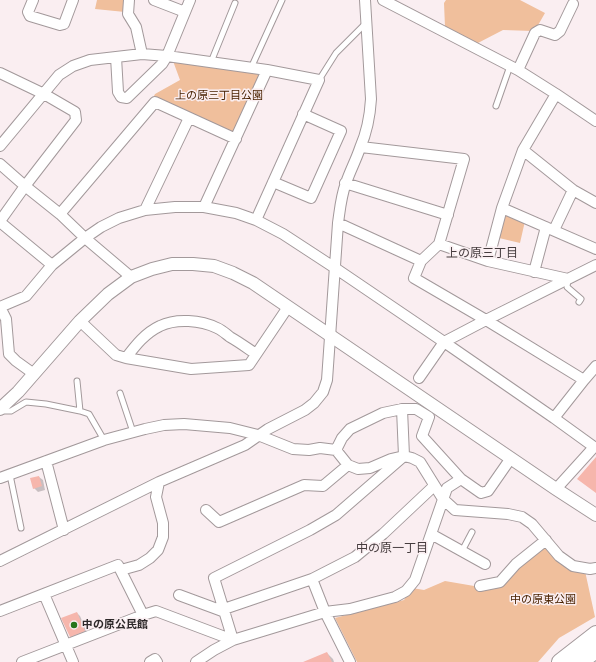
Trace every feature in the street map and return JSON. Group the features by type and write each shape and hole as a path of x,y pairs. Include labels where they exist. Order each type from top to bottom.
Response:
{"highway":[{"path":"560,662 596,634"},
{"path":"580,662 596,650"}],"street":[{"path":"30,16 28,12 33,0"},
{"path":"19,13 60,25 64,24 72,0"},
{"path":"129,0 128,14 136,27 142,54"},
{"path":"154,0 185,12"},
{"path":"116,57 118,92 122,97 127,98 162,64 167,56 190,0"},
{"path":"0,561 159,482 245,444 268,429 305,410 314,403 323,392 327,380 338,223 341,201 345,183 361,147 367,129 371,108 365,0"},
{"path":"383,0 514,68 596,121"},
{"path":"514,68 535,33 540,30 555,35 560,31 573,4"},
{"path":"0,146 59,75 73,66 90,60 142,54 167,56 267,70 318,80 256,220"},
{"path":"204,207 267,70"},
{"path":"0,73 44,94 75,112 76,120 0,221 52,266"},
{"path":"488,261 502,208 523,150 556,94"},
{"path":"60,214 155,102 236,139"},
{"path":"273,182 311,198 338,138 341,131 303,114"},
{"path":"145,210 189,118"},
{"path":"361,147 464,159 439,244 421,261 414,278 584,380"},
{"path":"523,150 573,190 596,203"},
{"path":"0,164 60,214 85,238 131,277"},
{"path":"345,183 448,215"},
{"path":"534,272 550,228 573,190"},
{"path":"34,374 9,354 6,319 0,307 26,296 52,266 85,238 119,218 145,210 175,207 204,207 236,213 256,220 283,234 595,445 556,489"},
{"path":"502,208 596,249"},
{"path":"338,223 421,261"},
{"path":"439,244 488,261 568,279"},
{"path":"0,410 18,392 80,322 108,294 131,277 152,269 172,264 214,266 253,283 596,515"},
{"path":"419,378 444,342 596,266"},
{"path":"80,322 116,355 126,358 191,369 249,365 288,307"},
{"path":"126,358 141,340 160,326 185,321 201,322 218,328 256,354"},
{"path":"554,418 596,366"},
{"path":"336,450 342,438 350,430 383,413 402,409 416,409 429,417 422,436 461,479 481,493 488,491 511,458"},
{"path":"402,409 404,456"},
{"path":"0,478 104,440 164,425 184,424 230,428 258,435 292,449 309,450 320,448 336,450 348,465 358,469 370,468 391,459 404,456 412,458 420,462 443,500 455,510 508,514 522,517 532,524 559,556 573,566 596,568"},
{"path":"233,640 214,578 310,530 336,515 404,456"},
{"path":"46,461 64,530"},
{"path":"206,510 219,522 304,485 323,486 348,465"},
{"path":"196,662 233,640 325,612 350,609 395,597 406,591 415,580 448,488 461,479"},
{"path":"121,570 139,565 150,558 158,550 161,544 163,538 163,523 156,497 159,482"},
{"path":"179,595 224,610 312,580 355,557 383,534 434,486"},
{"path":"431,534 485,564"},
{"path":"480,586 500,582 516,564 546,540"},
{"path":"0,611 118,565 143,615"},
{"path":"312,580 325,612 350,662"},
{"path":"44,594 73,662"},
{"path":"22,662 156,611 233,640"},
{"path":"150,662 155,659 157,662"}],"lane":[{"path":"251,68 282,0"},
{"path":"211,62 235,3"},
{"path":"318,80 336,53 366,22"},
{"path":"496,106 514,68"},
{"path":"568,279 567,287 581,299 579,302"},
{"path":"77,381 80,411"},
{"path":"120,393 133,432"},
{"path":"0,410 11,411 26,402 46,404 80,411 89,414 104,440"},
{"path":"10,475 21,528"},
{"path":"462,551 472,532"}],"green space":[{"path":"97,0 126,0 125,12 95,9"},
{"path":"446,0 520,0 545,13 533,31 503,30 476,44 445,27 444,3"},
{"name":"上の原三丁目公園","path":"173,61 257,73 260,77 233,134 153,98 155,94 180,80"},
{"path":"505,213 525,221 520,243 499,238"},
{"name":"中の原東公園","path":"545,543 585,571 595,617 559,638 538,662 357,662 335,618 404,600 412,588 424,590 445,581 480,587 501,583"}],"building":[{"path":"596,457 596,493 577,479"},
{"path":"39,476 42,486 33,489 30,478"},
{"name":"中の原公民館","path":"77,612 85,631 70,637 61,618"},
{"path":"327,652 332,662 303,662"}],"place":[{"name":"中の原公民館","path":"74,625"}],"district":[{"name":"上の原三丁目","path":"482,254"},
{"name":"中の原一丁目","path":"392,549"}]}
